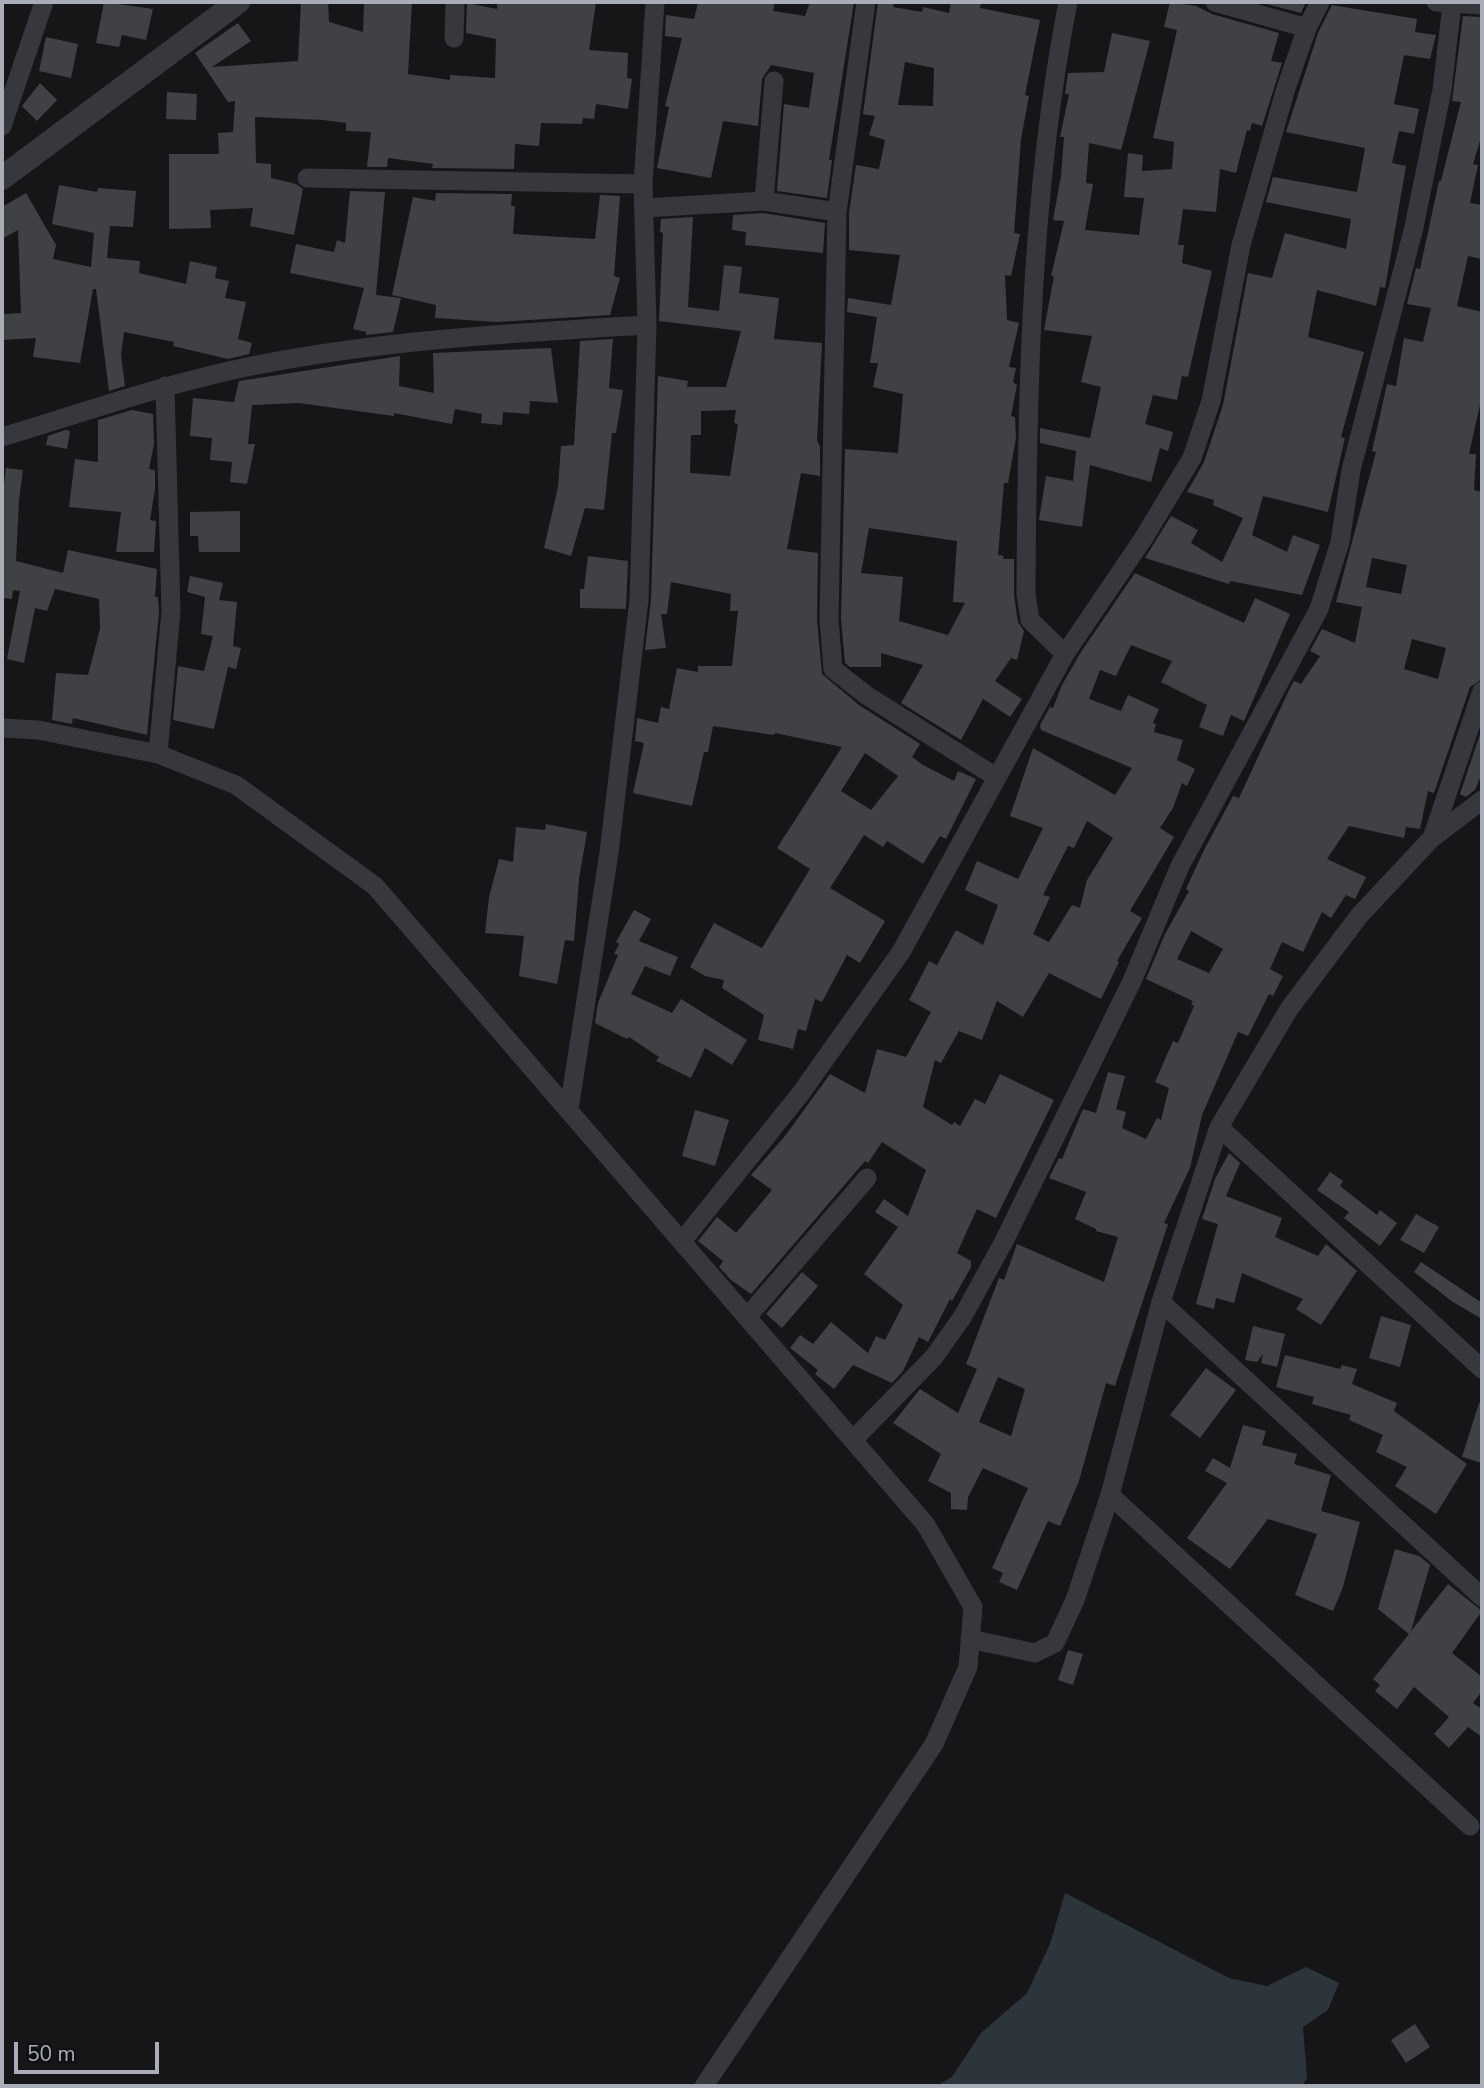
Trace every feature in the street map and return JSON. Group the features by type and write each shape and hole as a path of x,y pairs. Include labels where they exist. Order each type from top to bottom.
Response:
{"street":[{"path":"2,126 44,2"},
{"path":"2,178 238,2"},
{"path":"454,38 455,2"},
{"path":"569,1109 609,853 639,600 647,325 643,184 655,2"},
{"path":"866,2 837,212 829,620 833,668 866,695 996,777"},
{"path":"1065,654 1030,620 1026,594 1026,427 1042,183 1056,62 1068,2"},
{"path":"1215,2 1307,27"},
{"path":"683,1240 801,1093 901,952 1065,654 1143,539 1192,458 1211,401 1241,245 1307,27 1320,2"},
{"path":"853,1440 934,1357 963,1317 1009,1231 1132,981 1181,866 1319,609 1340,542 1352,470 1415,227 1442,90 1444,3 1482,5"},
{"path":"764,201 774,81"},
{"path":"307,178 643,184"},
{"path":"644,208 764,201 837,212"},
{"path":"2,437 164,386 253,366 340,352 475,336 647,325"},
{"path":"158,754 171,611 164,386"},
{"path":"1431,839 1482,691"},
{"path":"2,728 37,730 158,754 236,785 375,886 926,1525 973,1607 968,1667 934,1744 704,2086"},
{"path":"970,1639 1035,1653 1055,1643 1075,1600 1110,1495 1161,1303 1219,1127 1289,1009 1359,916 1431,839 1482,800"},
{"path":"1219,1127 1482,1369"},
{"path":"748,1316 867,1178"},
{"path":"1161,1303 1482,1597"},
{"path":"1110,1495 1470,1826"}],"shaded area":[{"path":"1065,1893 1229,1978 1267,1986 1306,1967 1339,1983 1328,2010 1303,2027 1307,2078 1302,2086 936,2086 952,2077 981,2033 1027,1993 1050,1944"}],"building":[{"path":"104,2 153,9 146,40 122,35 119,47 96,43"},
{"path":"301,2 328,2 329,22 363,32 364,2 412,2 408,74 450,80 450,75 495,78 496,39 466,33 467,3 497,9 497,2 596,2 589,50 628,53 627,78 632,79 628,109 596,104 594,119 583,118 582,124 541,123 539,146 515,144 514,169 432,168 433,164 388,158 387,167 367,167 371,132 346,131 346,123 323,120 255,117 256,163 271,164 271,178 296,184 303,189 294,235 250,226 253,208 210,210 211,228 169,229 169,154 219,154 218,133 233,132 235,101 228,102 195,53 238,23 251,41 212,67 298,61"},
{"path":"698,2 775,2 773,11 805,16 810,2 854,2 829,160 832,160 827,198 777,191 784,104 809,108 814,73 771,65 762,79 758,126 723,121 711,178 657,168 669,107 665,106 682,38 665,36 666,15 694,19"},
{"path":"878,2 894,2 893,7 922,12 923,7 949,13 951,2 981,2 980,8 1040,20 1025,95 1029,96 1021,139 1014,233 1020,234 1011,276 1005,275 1007,320 1019,323 1009,367 1016,368 1013,382 1017,385 1011,416 1015,417 1016,438 1008,483 1004,483 998,555 1004,556 1003,559 1014,559 1014,596 1018,622 1024,631 1017,660 1011,658 995,681 1022,699 1010,717 983,699 961,740 901,703 923,665 881,653 881,667 850,667 845,663 841,619 845,449 898,453 903,394 873,387 878,363 870,363 877,317 847,312 848,298 891,305 900,255 849,250 849,213 856,165 879,169 885,140 869,135 875,116 863,114","holes":["905,62 934,68 933,106 898,105","869,528 957,541 953,602 965,603 948,635 899,621 903,577 861,573"]},
{"path":"1170,2 1196,6 1212,14 1279,33 1271,61 1282,63 1262,126 1252,123 1250,131 1247,130 1236,173 1220,169 1216,212 1183,209 1178,245 1184,245 1182,263 1212,271 1188,377 1182,376 1177,400 1153,395 1145,424 1173,432 1168,451 1160,448 1151,482 1090,465 1082,527 1039,520 1046,476 1073,481 1076,451 1040,443 1040,428 1090,438 1101,387 1081,382 1092,336 1044,330 1054,276 1051,276 1064,221 1053,220 1061,176 1064,137 1060,137 1069,94 1065,94 1068,73 1104,72 1112,33 1150,41 1121,150 1089,143 1086,183 1093,184 1085,230 1139,235 1144,198 1124,197 1128,153 1143,155 1142,171 1172,169 1174,142 1153,138 1177,30 1164,27"},
{"path":"1259,2 1306,2 1301,13"},
{"path":"1332,5 1417,19 1415,32 1436,35 1430,59 1404,55 1394,104 1419,109 1414,134 1399,131 1392,163 1406,166 1385,288 1380,287 1376,306 1317,290 1308,337 1364,352 1341,437 1345,438 1328,512 1263,496 1252,535 1287,552 1293,535 1320,545 1302,595 1230,581 1229,584 1145,558 1171,516 1198,530 1191,543 1222,562 1243,518 1213,505 1214,500 1187,492 1204,462 1223,405 1248,273 1272,278 1285,233 1346,249 1351,219 1266,202 1273,177 1357,192 1365,148 1286,132 1318,33"},
{"path":"1463,16 1482,17 1482,134 1473,164 1478,165 1470,203 1482,205 1482,259 1468,256 1457,306 1482,312 1482,396 1469,454 1476,454 1474,490 1482,492 1482,679 1470,687 1434,793 1428,791 1420,829 1406,827 1404,838 1349,826 1327,859 1366,877 1355,899 1346,895 1331,918 1322,912 1303,952 1282,942 1270,969 1283,976 1273,996 1269,994 1248,1036 1238,1032 1202,1115 1190,1168 1164,1223 1168,1224 1115,1386 1106,1383 1079,1481 1060,1526 1048,1521 1017,1590 999,1582 1003,1573 992,1568 1028,1488 983,1468 968,1497 967,1510 951,1509 951,1493 928,1481 941,1454 893,1423 920,1389 958,1413 977,1369 966,1364 999,1278 1004,1280 1017,1244 1104,1282 1118,1237 1096,1231 1075,1219 1086,1192 1049,1178 1059,1158 1062,1159 1083,1109 1096,1113 1108,1072 1125,1076 1116,1109 1126,1112 1122,1128 1146,1139 1157,1118 1161,1120 1169,1088 1155,1082 1173,1041 1178,1043 1194,1006 1191,1004 1193,1001 1146,979 1165,934 1189,891 1186,889 1204,850 1233,796 1239,798 1289,690 1294,681 1301,684 1320,656 1310,651 1322,629 1355,643 1362,607 1336,602 1376,452 1372,451 1387,384 1396,386 1404,338 1423,342 1431,308 1407,304 1416,268 1420,269 1439,181 1461,102 1452,101","holes":["1372,558 1407,565 1401,594 1366,587","1412,639 1446,648 1438,679 1404,669","1191,931 1223,949 1209,973 1177,959","998,1377 1025,1389 1011,1436 979,1422"]},
{"path":"46,37 78,44 71,78 39,71"},
{"path":"40,83 57,100 37,121 22,106"},
{"path":"167,92 197,94 196,120 166,119"},
{"path":"59,185 97,192 98,188 136,191 133,227 110,226 107,258 140,261 139,273 186,284 190,261 217,267 215,278 229,281 225,298 246,302 238,339 252,343 249,354 228,359 173,346 174,342 124,332 121,355 125,386 109,391 96,289 93,289 80,363 33,357 36,338 2,340 2,314 21,313 18,230 2,239 2,207 26,193 56,245 53,259 91,267 94,233 52,224"},
{"path":"350,191 385,192 376,295 401,298 393,332 366,335 366,332 353,329 364,288 290,273 296,244 334,252 337,240 345,243"},
{"path":"436,193 512,194 511,206 515,206 513,234 595,239 600,195 620,196 614,276 620,278 610,315 497,322 435,318 436,305 392,295 413,197 435,201"},
{"path":"763,213 825,223 823,253 745,245 746,232 732,230 733,215"},
{"path":"693,217 688,307 719,311 724,265 742,267 739,293 779,298 774,339 822,343 817,440 820,447 820,476 801,473 787,549 818,553 817,620 822,674 859,705 920,744 912,757 923,765 954,781 958,771 976,779 946,839 940,836 923,864 887,841 883,847 864,835 830,888 885,921 860,963 847,955 822,1002 815,999 806,1031 798,1029 793,1049 758,1040 764,1015 722,988 724,980 705,976 690,967 714,923 762,948 810,869 777,848 842,747 775,733 713,726 708,752 704,752 692,806 633,793 644,743 635,741 637,718 658,723 661,707 669,709 677,668 698,672 698,666 732,666 738,611 730,611 731,594 671,582 667,614 661,614 666,648 645,650 651,600 658,376 688,381 687,387 726,387 741,331 659,321 663,233 660,232 661,219","holes":["736,410 734,423 738,424 730,476 690,473 691,435 701,435 701,411","865,753 898,776 871,810 841,791"]},
{"path":"613,339 609,388 623,390 616,433 612,433 604,510 585,508 571,556 544,548 558,487 561,446 574,445 580,341"},
{"path":"551,348 558,403 530,401 529,414 503,412 502,425 481,423 482,414 455,409 452,424 394,413 394,416 298,403 252,405 248,444 255,444 247,484 230,482 232,462 210,460 212,438 190,436 193,398 234,402 239,381 400,356 399,386 434,393 433,353"},
{"path":"132,410 153,414 154,444 149,469 155,470 150,520 156,521 154,552 116,552 121,512 69,507 75,459 98,462 98,420"},
{"path":"70,431 67,449 46,445 48,436"},
{"path":"6,468 23,470 16,561 63,573 68,550 157,569 155,597 158,597 159,611 147,735 73,718 72,724 52,720 56,673 88,675 100,629 99,599 55,589 47,611 35,608 24,663 7,659 20,591 13,590 12,599 2,598 2,502"},
{"path":"240,511 240,552 199,552 198,536 190,536 190,512"},
{"path":"588,556 628,561 626,609 580,608 580,589 584,589"},
{"path":"1135,573 1244,623 1255,598 1290,614 1244,721 1231,715 1223,736 1199,727 1207,705 1161,682 1172,661 1131,645 1116,676 1100,670 1089,699 1121,711 1128,695 1159,709 1153,723 1156,724 1154,732 1183,740 1177,760 1195,769 1187,786 1182,783 1173,808 1160,828 1174,837 1130,911 1142,918 1117,961 1119,962 1101,999 1049,973 1023,1017 997,1001 982,1040 959,1031 941,1063 935,1060 923,1107 952,1125 954,1122 960,1126 975,1099 985,1104 1000,1074 1054,1100 996,1218 977,1209 957,1253 971,1261 971,1267 952,1301 950,1299 928,1342 919,1337 903,1371 892,1383 853,1365 834,1389 815,1374 818,1370 790,1348 800,1335 813,1344 831,1322 868,1353 876,1336 885,1340 903,1305 864,1274 898,1227 875,1212 884,1199 908,1216 926,1170 882,1142 868,1163 865,1161 751,1294 731,1280 719,1267 723,1261 698,1241 717,1217 736,1233 772,1190 751,1175 785,1136 830,1074 865,1093 877,1049 906,1057 931,1012 909,1000 929,961 937,965 956,930 983,945 998,905 965,890 977,861 1018,879 1043,828 1010,816 1033,748 1115,795 1132,768 1041,730 1040,725 1050,707 1053,708 1062,685 1081,652","holes":["1087,821 1113,838 1087,880 1080,908 1072,905 1049,942 1033,934 1050,897 1043,895 1068,846 1074,848"]},
{"path":"190,576 223,583 219,600 237,602 233,646 241,648 236,669 228,667 214,729 173,720 178,666 204,671 213,636 201,634 205,597 187,592"},
{"path":"1482,728 1482,773 1475,790 1466,797 1460,794"},
{"path":"546,824 587,832 579,879 574,941 565,940 557,984 519,976 524,936 485,933 489,897 499,859 513,862 516,827 545,830"},
{"path":"634,910 651,919 639,941 678,957 670,976 645,966 631,994 672,1013 681,999 747,1040 732,1065 705,1048 691,1078 656,1061 659,1057 629,1037 627,1039 595,1023 598,1003 618,955 614,954 619,944 616,942"},
{"path":"695,1110 729,1120 715,1166 682,1156"},
{"path":"1229,1153 1240,1163 1226,1196 1282,1218 1275,1237 1318,1256 1326,1244 1357,1271 1321,1325 1296,1309 1303,1299 1242,1273 1234,1303 1216,1298 1214,1309 1196,1304 1218,1224 1202,1219 1215,1179"},
{"path":"1330,1172 1343,1181 1340,1186 1377,1215 1380,1210 1397,1223 1380,1246 1344,1218 1349,1212 1317,1190"},
{"path":"1416,1214 1439,1227 1424,1253 1400,1240"},
{"path":"1421,1262 1482,1303 1482,1319 1453,1302 1414,1272"},
{"path":"802,1272 818,1286 782,1328 766,1314"},
{"path":"1381,1316 1411,1325 1400,1367 1369,1358"},
{"path":"1253,1326 1285,1334 1277,1367 1261,1363 1263,1354 1257,1362 1245,1360"},
{"path":"1285,1355 1340,1369 1342,1365 1357,1369 1352,1384 1397,1403 1394,1411 1467,1464 1436,1514 1395,1486 1407,1467 1376,1452 1383,1435 1349,1420 1351,1415 1312,1404 1314,1397 1276,1387"},
{"path":"1206,1368 1236,1390 1200,1438 1170,1415"},
{"path":"1479,1403 1482,1403 1482,1463 1462,1457"},
{"path":"1243,1425 1266,1431 1262,1445 1297,1454 1294,1464 1331,1475 1321,1511 1360,1522 1343,1587 1333,1611 1295,1595 1317,1534 1268,1519 1230,1569 1187,1538 1227,1483 1205,1471 1213,1458 1230,1468"},
{"path":"1395,1549 1419,1556 1430,1565 1411,1631 1448,1584 1482,1611 1452,1653 1482,1677 1482,1691 1473,1703 1482,1709 1482,1737 1468,1727 1449,1748 1434,1734 1449,1717 1414,1687 1397,1709 1375,1691 1380,1685 1373,1679 1409,1634 1378,1609"},
{"path":"1068,1650 1083,1654 1073,1685 1058,1680"},
{"path":"1415,2024 1430,2047 1406,2063 1391,2040"}]}
